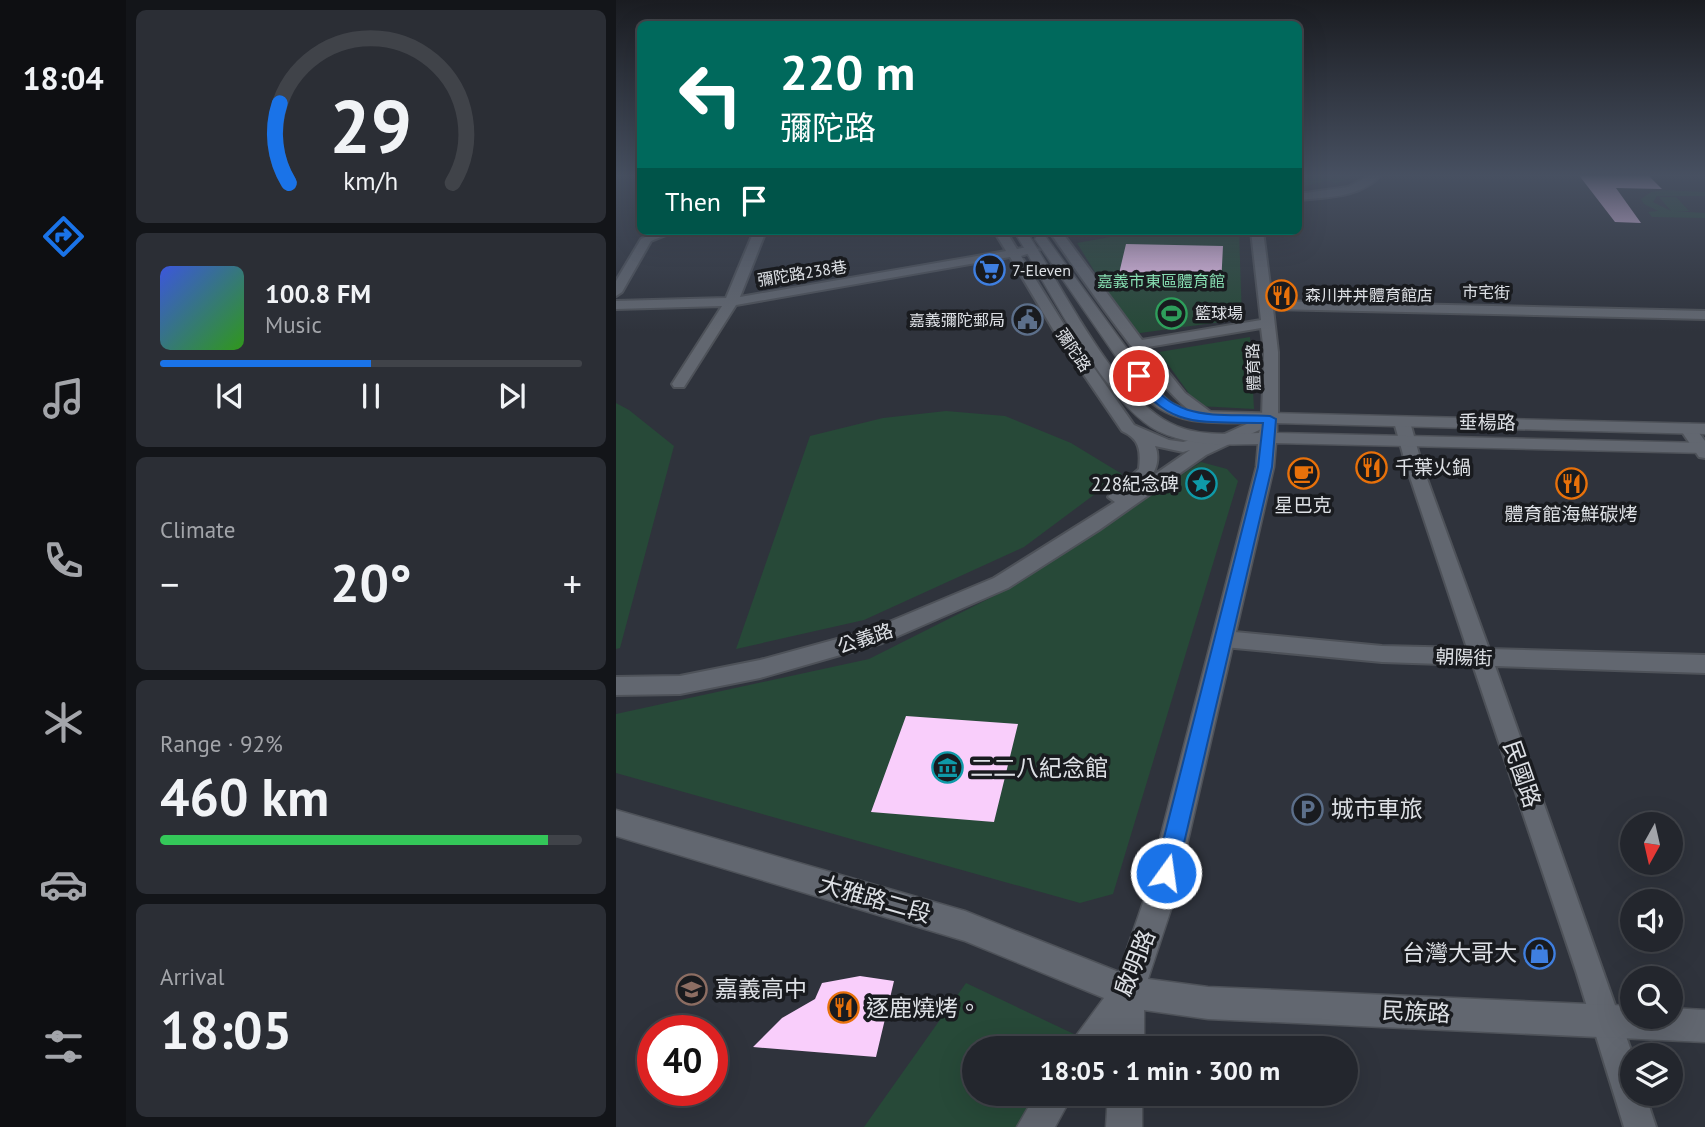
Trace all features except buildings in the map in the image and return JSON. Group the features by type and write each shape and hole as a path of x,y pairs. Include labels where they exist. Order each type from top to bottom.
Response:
{"street":[{"path":"616,292 647,239 658,235"},
{"path":"679,384 731,302 758,235"},
{"name":"彌陀路","path":"1002,235 1087,369 1128,428 1166,444 1183,447 1218,440"},
{"name":"彌陀路","path":"1023,235 1079,328 1137,409 1162,426 1218,440"},
{"name":"彌陀路","path":"1039,235 1150,393 1165,407 1188,416 1208,416 1269,428"},
{"path":"1058,235 1113,312 1180,396 1208,416"},
{"name":"體育路","path":"1258,235 1267,305 1272,395 1269,428"},
{"name":"彌陀路238巷","path":"616,305 731,302 1033,250"},
{"name":"市宅街","path":"1267,305 1705,315"},
{"path":"1141,344 1268,323"},
{"name":"公義路","path":"616,686 680,685 760,669 875,637 1001,583 1093,526 1218,440 1269,428"},
{"name":"垂楊路","path":"1269,428 1405,432 1704,450"},
{"name":"啟明路","path":"1097,1036 1128,992 1160,897 1265,467 1269,428"},
{"path":"1697,429 1704,450"},
{"name":"垂楊路","path":"1405,432 1697,429"},
{"name":"公義路","path":"1093,526 1118,496 1147,471 1149,450 1137,431"},
{"name":"民國路","path":"1405,432 1590,971 1640,1127"},
{"name":"朝陽街","path":"1224,639 1381,654 1705,664"},
{"name":"大雅路二段","path":"616,823 965,926 1128,992"},
{"path":"1127,1036 1128,992"},
{"name":"民族路","path":"1128,992 1208,1003 1705,1026"},
{"path":"1034,1127 1048,1106"},
{"path":"1124,1127 1125,1106"}],"green space":[{"name":"嘉義市東區體育館","path":"1121,235 1239,235 1242,319 1133,334 1077,243"},
{"path":"1250,337 1254,409 1198,406 1159,352"},
{"path":"616,403 629,410 674,446 620,648 616,649"},
{"path":"946,411 1005,416 1071,443 1122,474 1024,547 864,620 736,649 810,436 883,418"},
{"path":"1201,462 1227,469 1238,481 1113,894 1080,903 616,773 616,714 869,659 998,594"},
{"path":"966,983 1076,1035 962,1036 962,1106 1035,1106 1023,1127 864,1127"}],"place":[{"name":"7-Eleven","path":"989,270"},
{"name":"森川丼丼體育館店","path":"1282,295"},
{"name":"籃球場","path":"1172,313"},
{"name":"嘉義彌陀郵局","path":"1028,320"},
{"name":"千葉火鍋","path":"1372,467"},
{"name":"星巴克","path":"1303,474"},
{"name":"體育館海鮮碳烤","path":"1571,483"},
{"name":"228紀念碑","path":"1202,484"},
{"name":"二二八紀念館","path":"947,768"},
{"name":"城市車旅","path":"1308,809"},
{"name":"台灣大哥大","path":"1540,953"},
{"name":"嘉義高中","path":"692,989"},
{"name":"逐鹿燒烤。","path":"843,1008"}],"route":[{"path":"1139,376 1150,393 1165,407 1188,416 1270,419 1265,467 1166,873"}]}
